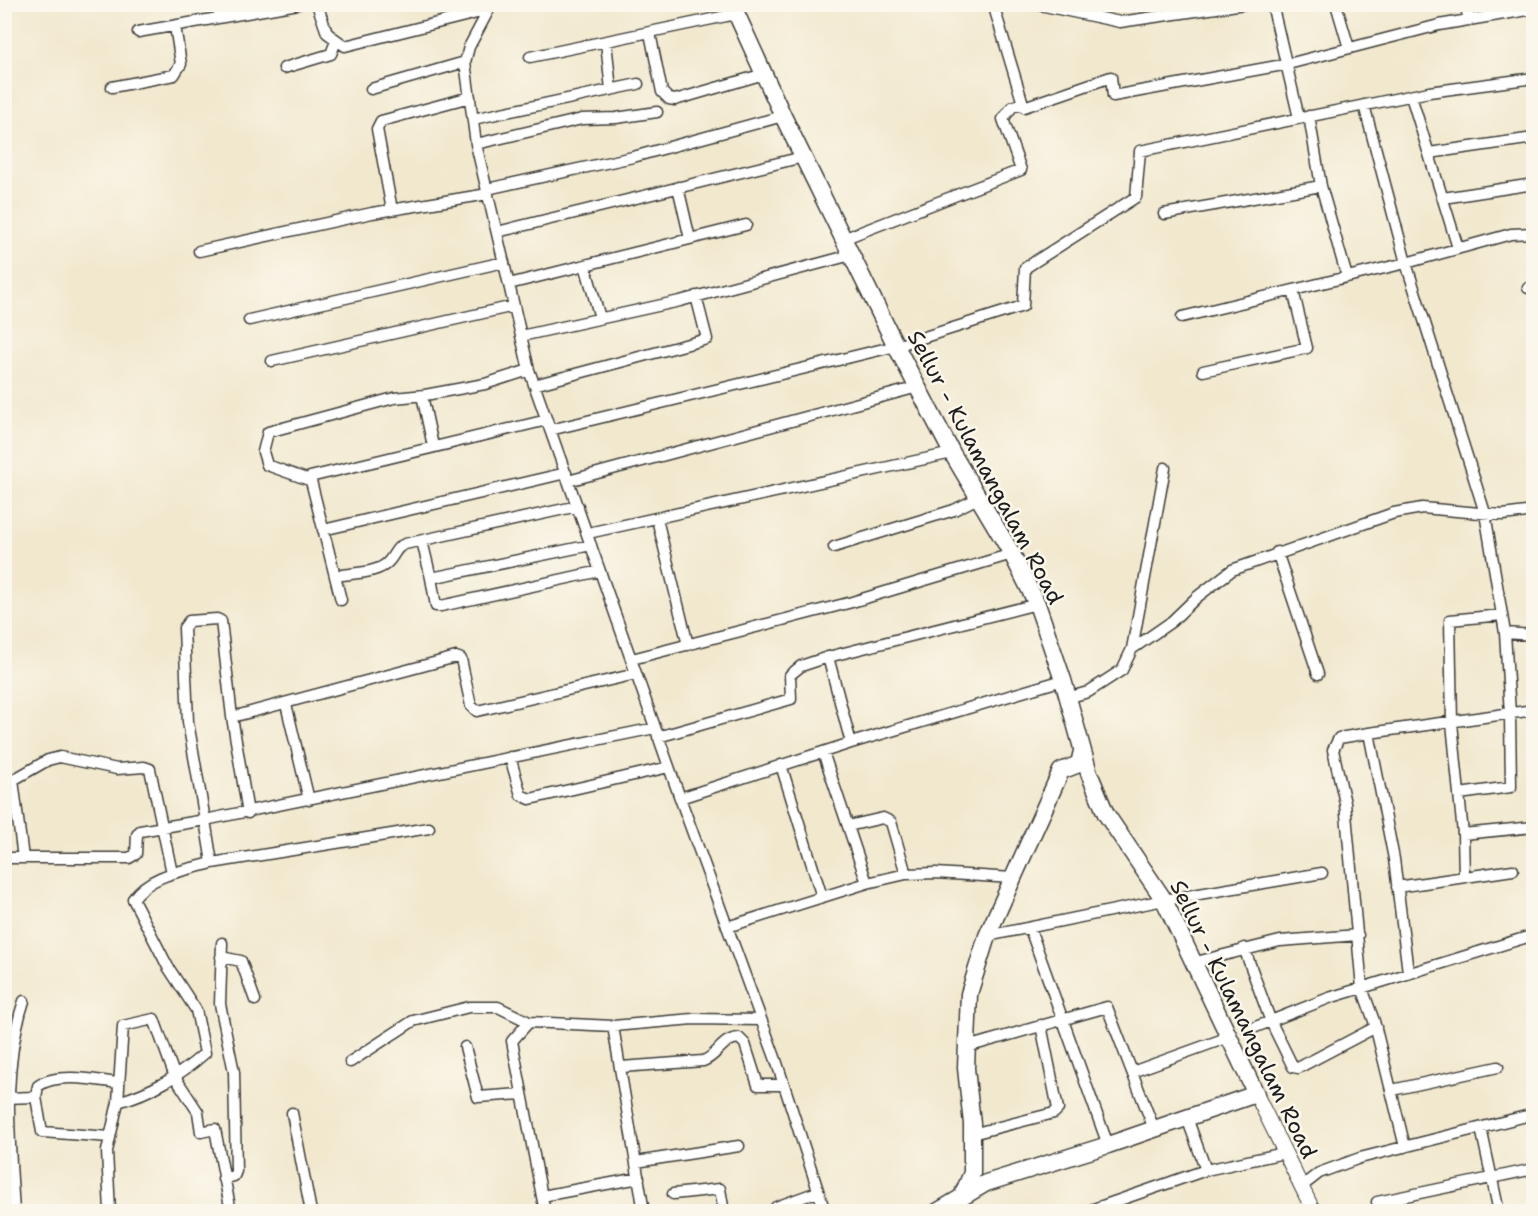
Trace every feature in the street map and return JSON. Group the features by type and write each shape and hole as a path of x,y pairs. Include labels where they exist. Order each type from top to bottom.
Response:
{"main road":[{"name":"Sellur - Kulamangalam Road","path":"734,10 783,116 897,346 952,453 1012,554 1037,604 1063,680 1082,752 1106,814 1164,900 1197,962 1229,1037 1314,1212"},
{"path":"963,1194 972,1173 967,1047 969,994 987,936 1061,771 1078,764 1082,752"},
{"path":"944,1210 963,1194 986,1183 1154,1130 1256,1094"}],"street":[{"path":"138,32 298,4"},
{"path":"317,4 327,33 345,46 491,7"},
{"path":"993,4 1024,107 1111,77 1113,96 1288,64 1439,25 1533,9"},
{"path":"1035,4 1120,22 1244,4"},
{"path":"1272,4 1347,277"},
{"path":"1336,4 1349,48"},
{"path":"1465,4 1469,20"},
{"path":"491,7 469,47 465,62 476,144 529,370 761,1020 825,1212"},
{"path":"530,57 650,33 734,10"},
{"path":"112,87 174,75 181,64 175,26"},
{"path":"650,33 662,92 669,99 675,100 738,84 764,74"},
{"path":"284,68 331,54 336,41"},
{"path":"606,42 611,90"},
{"path":"371,89 465,62"},
{"path":"309,480 314,474 433,446 549,425 897,346 1023,306 1025,268 1136,197 1140,151 1411,96 1533,78"},
{"path":"473,119 638,84"},
{"path":"1411,96 1458,248"},
{"path":"392,210 378,125 381,121 470,97"},
{"path":"843,239 1021,170 1003,119 1012,107 1023,103"},
{"path":"1364,105 1406,263 1485,513 1505,633 1510,714 1510,788 1459,794"},
{"path":"476,144 582,119 616,118 657,112"},
{"path":"199,251 487,191 633,157 783,116"},
{"path":"1429,153 1533,138"},
{"path":"497,232 803,157"},
{"path":"1443,198 1533,184"},
{"path":"1164,214 1321,186"},
{"path":"678,187 690,239"},
{"path":"509,284 746,225"},
{"path":"1182,317 1406,263 1511,234 1533,233"},
{"path":"521,336 696,296 851,255"},
{"path":"249,320 504,262"},
{"path":"585,265 600,318"},
{"path":"1203,370 1307,348 1293,290"},
{"path":"534,385 706,339 696,296"},
{"path":"272,361 514,306"},
{"path":"309,480 267,465 263,452 268,432 394,398 485,384 529,370"},
{"path":"323,530 567,477 918,387"},
{"path":"425,395 423,400 433,446"},
{"path":"588,533 952,453"},
{"path":"1067,698 1088,692 1122,670 1132,649 1165,468"},
{"path":"309,480 341,600"},
{"path":"834,547 954,510 978,498"},
{"path":"335,576 381,566 389,561 398,547 578,506"},
{"path":"1132,649 1171,622 1197,597 1232,570 1277,552 1353,530 1394,513 1422,507 1503,515 1533,511"},
{"path":"657,519 688,645"},
{"path":"422,541 431,578 433,601 436,606 600,571"},
{"path":"431,578 591,545"},
{"path":"1277,552 1317,674"},
{"path":"632,659 852,602 1012,554"},
{"path":"4,858 129,858 136,854 138,832 162,825 248,813 510,757 657,732 791,699 789,675 801,666 828,657 1037,604"},
{"path":"1464,877 1463,834 1452,723 1450,620 1502,615"},
{"path":"212,862 188,722 184,628 189,621 217,618 221,621 232,717 248,813"},
{"path":"1505,633 1533,635"},
{"path":"232,717 456,657 461,659 471,706 477,711 636,674"},
{"path":"828,657 851,743"},
{"path":"680,798 851,743 1063,680"},
{"path":"286,704 309,800"},
{"path":"1405,1147 1376,1027 1362,988 1347,851 1345,803 1334,750 1339,738 1533,711"},
{"path":"1370,733 1397,887 1408,972"},
{"path":"823,752 867,883"},
{"path":"510,757 521,795 530,799 669,767"},
{"path":"23,858 13,780 48,760 70,758 117,769 144,767 150,769 172,873"},
{"path":"781,765 822,897"},
{"path":"848,826 887,819 891,822 906,874"},
{"path":"1463,834 1533,827"},
{"path":"118,1102 148,1093 175,1077 205,1053 196,1010 168,968 133,899 141,887 172,873 212,862 429,828"},
{"path":"1397,887 1513,870"},
{"path":"727,927 867,883 906,874 936,873 1012,878"},
{"path":"987,936 1164,900 1322,873"},
{"path":"1030,929 1108,1145"},
{"path":"1248,1030 1408,972 1533,934"},
{"path":"1197,962 1244,948 1280,941 1358,935"},
{"path":"222,943 220,1005 234,1072 236,1171 234,1176 223,1179"},
{"path":"1244,948 1288,1063 1298,1068 1376,1027"},
{"path":"222,957 242,961 255,1000"},
{"path":"14,1212 6,1098 15,1029 24,1001"},
{"path":"350,1062 413,1021 469,1007 498,1007 529,1022 613,1026 693,1019 761,1020"},
{"path":"967,1047 1107,1007 1154,1130"},
{"path":"110,1212 107,1151 118,1102 123,1026 151,1019 156,1022 175,1077 198,1112 201,1132 215,1129 231,1212"},
{"path":"529,1022 512,1041 545,1212"},
{"path":"972,1134 1054,1113 1058,1109 1041,1025"},
{"path":"613,1026 644,1212"},
{"path":"1132,1072 1229,1037"},
{"path":"621,1067 703,1061 714,1055 726,1041 739,1038 745,1044 758,1085 783,1085"},
{"path":"465,1047 478,1097 522,1094"},
{"path":"1392,1090 1498,1067"},
{"path":"110,1137 42,1132 36,1097 38,1086 44,1082 83,1077 118,1083"},
{"path":"6,1098 36,1097"},
{"path":"291,1113 311,1212"},
{"path":"1301,1187 1319,1173 1360,1158 1533,1114"},
{"path":"1187,1118 1206,1170"},
{"path":"1481,1128 1494,1179 1499,1212"},
{"path":"636,1162 739,1146"},
{"path":"1085,1212 1206,1170 1284,1153"},
{"path":"1377,1202 1533,1169"},
{"path":"542,1196 639,1178"},
{"path":"673,1194 720,1189 724,1212"},
{"path":"773,1212 776,1207 817,1192"}]}
